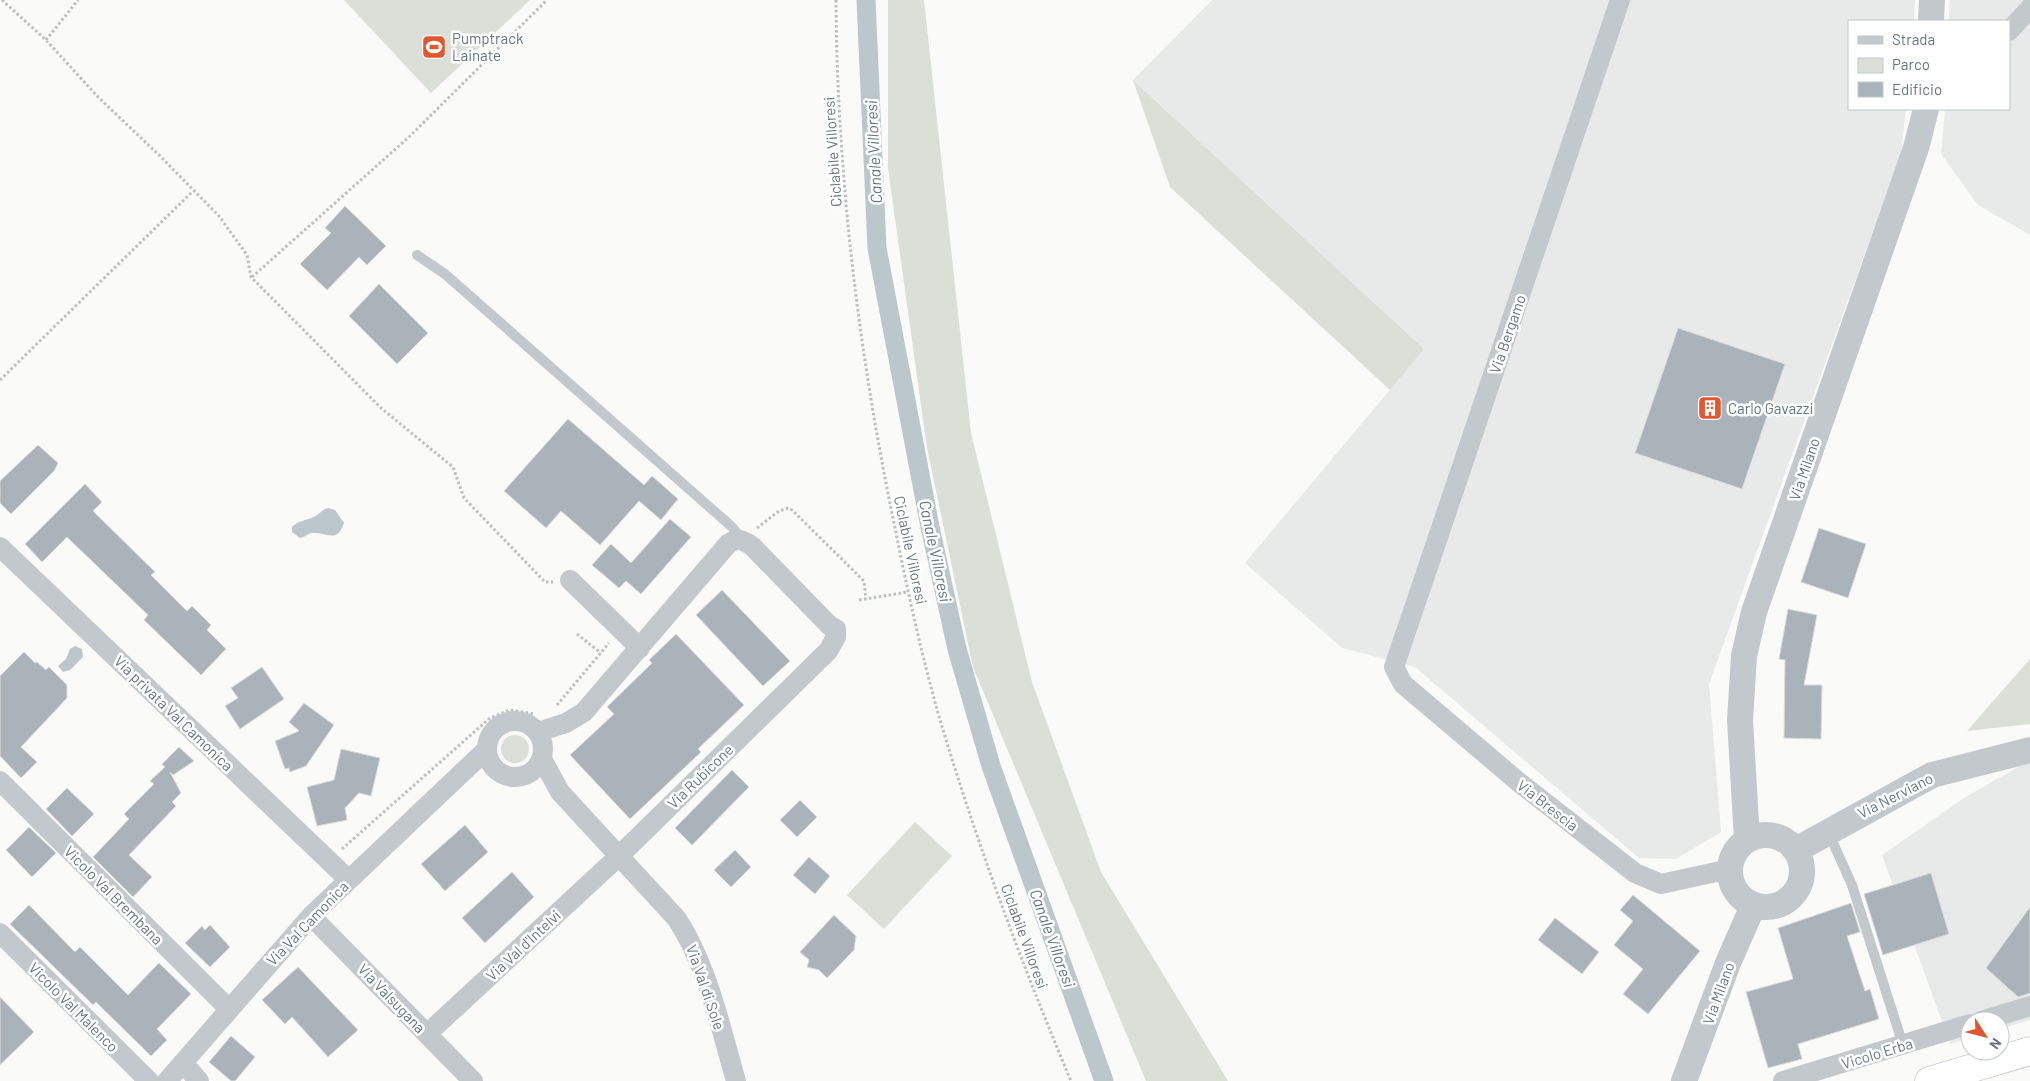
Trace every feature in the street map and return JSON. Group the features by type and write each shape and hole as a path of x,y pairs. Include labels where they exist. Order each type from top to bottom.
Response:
{"highway":[{"path":"1929,1081 2030,1052"}],"street":[{"name":"Via Bergamo","path":"1394,667 1620,0"},
{"path":"1931,20 1932,0"},
{"path":"2010,30 2030,8"},
{"name":"Via Milano","path":"1747,840 1740,720 1744,656 1754,612 1916,148 1926,110"},
{"path":"560,716 538,761 522,776 507,776 490,759 491,733 505,722 523,721 538,724 560,716 588,708 728,544 736,539 747,543"},
{"name":"Via Rubicone","path":"618,857 828,651 836,637 836,629 830,626 747,543"},
{"name":"Via privata Val Camonica","path":"0,547 348,879"},
{"path":"570,580 640,648"},
{"name":"Via Brescia","path":"1394,667 1403,684 1418,697 1521,784 1635,873 1660,884 1730,869"},
{"path":"538,724 538,761 560,792 618,857"},
{"name":"Via Nerviano","path":"1796,850 1828,830 1932,775 2030,750"},
{"name":"Via Val Camonica","path":"167,1081 311,916 348,879 460,777 490,759"},
{"name":"Vicolo Val Brembana","path":"0,781 229,1009"},
{"path":"1757,836 1773,836 1788,842 1796,850 1802,869 1798,889 1791,898 1778,905 1763,908 1753,906 1738,895 1733,887 1730,869 1732,858 1738,848 1747,840 1757,836"},
{"name":"Via Val d'Intelvi","path":"427,1034 618,857"},
{"name":"Via Val di Sole","path":"618,857 676,919 688,936 705,976 736,1081"},
{"name":"Via Milano","path":"1684,1081 1728,963 1753,906"},
{"name":"Via Valsugana","path":"311,916 473,1081"},
{"name":"Vicolo Val Malenco","path":"0,934 149,1081"},
{"path":"2010,1012 2030,1006"},
{"name":"Vicolo Erba","path":"1783,1081 1960,1027"},
{"path":"183,1063 199,1081"}],"lane":[{"path":"417,255 445,274 724,520 747,543"},
{"path":"1828,830 1852,885 1903,1045"}],"path":[{"path":"2,0 46,40 98,98 162,156 193,191 219,216 248,255 251,277 380,408 453,467 464,498 546,582 570,580"},
{"path":"46,40 78,0"},
{"path":"251,277 409,137 547,0"},
{"name":"Ciclabile Villoresi","path":"836,0 840,124 852,253 870,396 883,472 908,592 938,711 976,830 1022,964 1071,1081"},
{"path":"0,380 193,191"},
{"path":"747,543 779,511 788,508 864,581 866,599"},
{"path":"859,600 908,592"},
{"path":"577,634 601,653"},
{"path":"560,716 601,653 612,641"},
{"path":"329,861 490,718 510,710 524,711 538,724"}],"shaded area":[{"path":"1212,0 1915,0 1914,20 1848,20 1848,110 1906,110 1901,154 1709,684 1721,832 1676,859 1639,858 1415,667 1342,648 1245,563 1424,349 1133,80"},
{"path":"1950,0 2030,0 2030,235 1978,205 1941,154 1945,110 2010,110 2010,20 1949,20"},
{"path":"328,508 335,510 344,523 338,534 330,536 312,533 300,538 292,532 292,527 295,525 314,517"},
{"path":"75,646 82,649 83,657 70,670 63,672 58,666 66,659 70,649"},
{"path":"2023,764 2030,764 2030,1020 2010,1026 2010,1011 1960,1011 1960,1041 1950,1044 1882,855 1964,798"}],"green space":[{"name":"Pumptrack Lainate","path":"344,0 530,0 431,93"},
{"path":"888,0 924,0 971,433 1032,682 1101,872 1228,1081 1146,1081 973,667 927,448 888,168"},
{"path":"1133,80 1424,349 1390,390 1170,187"},
{"path":"2030,659 2030,724 1967,731"},
{"path":"515,735 525,739 529,749 525,759 515,763 505,759 501,749 505,739"},
{"path":"915,822 952,856 884,929 847,895"}],"building":[{"path":"345,206 386,246 367,265 359,257 327,290 300,264 331,233 325,228"},
{"path":"379,284 428,333 397,364 349,316"},
{"name":"Carlo Gavazzi","path":"1678,328 1785,364 1742,489 1635,453"},
{"path":"568,419 644,485 652,476 678,499 661,520 639,501 600,545 561,511 546,528 504,491"},
{"path":"38,445 58,463 54,471 11,514 0,503 0,481"},
{"path":"85,484 102,502 93,511 155,572 151,575 187,611 192,606 211,625 207,630 226,649 201,675 144,620 148,615 67,537 42,562 25,544"},
{"path":"670,519 691,537 641,594 626,581 619,588 592,565 611,544 631,563"},
{"path":"1819,528 1866,544 1848,598 1801,582"},
{"path":"722,590 790,661 763,686 696,615"},
{"path":"1788,609 1817,615 1804,685 1822,685 1821,739 1784,738 1785,660 1779,659"},
{"path":"676,634 744,705 698,749 701,752 630,819 570,755 614,714 607,707 652,663 649,660"},
{"path":"24,652 35,663 37,662 46,670 49,667 67,685 67,698 21,747 37,762 21,778 0,756 0,676"},
{"path":"262,667 284,699 240,729 225,706 238,698 231,688"},
{"path":"304,703 334,725 306,766 290,772 289,768 285,769 275,741 299,731 289,722"},
{"path":"179,747 194,761 173,775 170,772 181,793 172,802 176,806 129,855 152,877 133,897 93,857 129,819 124,814 154,784 150,781 165,767 162,764"},
{"path":"341,749 380,758 371,796 359,793 345,808 347,820 317,826 307,787 334,780"},
{"path":"732,770 749,787 692,845 675,828"},
{"path":"67,788 94,814 72,836 46,809"},
{"path":"800,800 817,817 797,837 780,820"},
{"path":"465,825 488,852 445,891 421,864"},
{"path":"29,827 56,853 32,877 6,850"},
{"path":"735,850 751,867 731,887 714,870"},
{"path":"809,857 830,876 815,894 793,875"},
{"path":"512,872 534,897 485,943 462,918"},
{"path":"1931,873 1949,934 1883,955 1864,894"},
{"path":"1633,895 1700,951 1648,1014 1623,994 1643,969 1614,945 1633,921 1620,910"},
{"path":"1851,903 1860,932 1847,936 1865,991 1870,989 1879,1019 1798,1044 1802,1059 1768,1068 1746,992 1793,979 1778,928"},
{"path":"29,905 75,952 80,947 128,995 159,963 191,994 157,1029 167,1040 151,1056 96,1002 93,1005 10,924"},
{"path":"2030,907 2030,993 2018,997 1986,968"},
{"path":"834,915 856,936 854,950 827,978 819,970 807,967 809,960 800,952"},
{"path":"1555,918 1599,952 1582,974 1538,940"},
{"path":"210,925 230,947 210,967 185,943 202,926 205,930"},
{"path":"298,967 358,1030 328,1057 292,1017 285,1024 262,1000"},
{"path":"0,997 34,1032 0,1065"},
{"path":"231,1036 255,1057 235,1081 231,1081 209,1062"}],"waterway":[{"name":"Canale Villoresi","path":"866,0 877,248 930,527 957,649 991,766 1104,1081"}],"place":[{"name":"Pumptrack Lainate","path":"434,47"},
{"name":"Carlo Gavazzi","path":"1710,408"}]}
